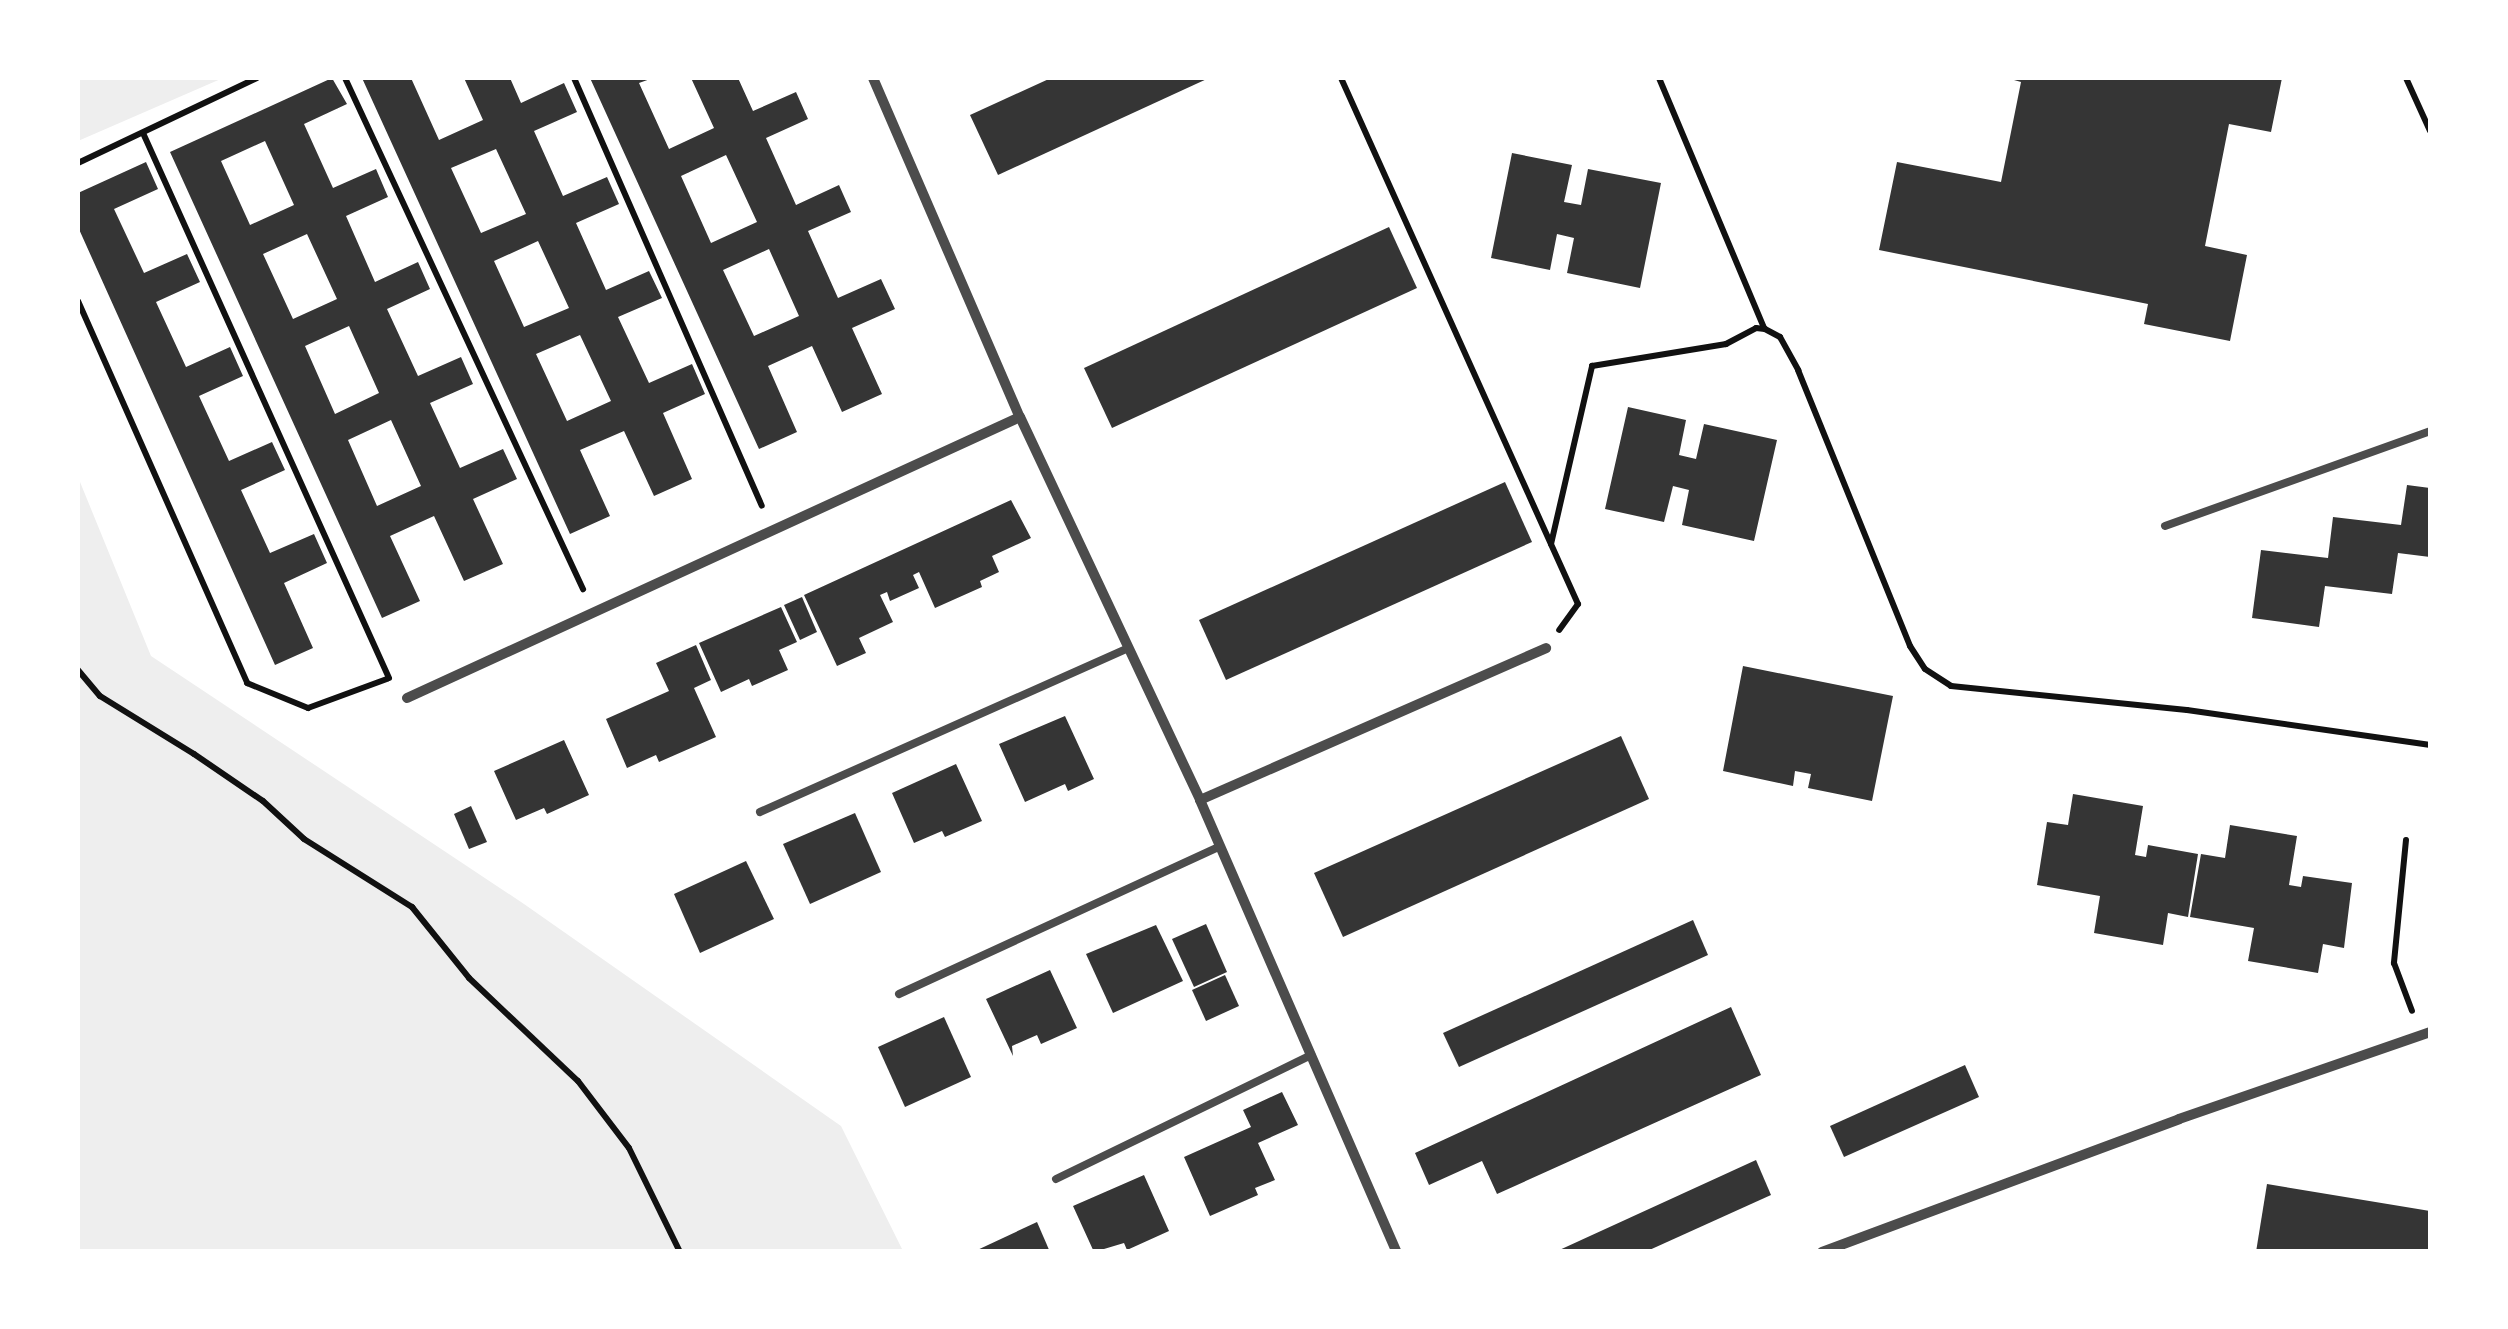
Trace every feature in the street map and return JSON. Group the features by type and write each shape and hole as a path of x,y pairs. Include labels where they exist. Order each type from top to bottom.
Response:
{"street":[{"path":"873,78 1020,417 1200,800 1397,1252"},
{"path":"407,698 1020,417"},
{"path":"1200,800 1546,648"},
{"path":"1822,1252 1899,1220 2426,1034"}],"lane":[{"path":"2166,526 2430,431"},
{"path":"760,812 1128,648"},
{"path":"899,994 1219,848"},
{"path":"1056,1179 1311,1055"}],"path":[{"path":"78,163 257,78"},
{"path":"345,78 594,612"},
{"path":"574,78 773,530"},
{"path":"1341,78 1578,604 1546,648"},
{"path":"1658,78 1765,329"},
{"path":"2406,78 2430,131"},
{"path":"143,133 389,678 407,698"},
{"path":"78,301 247,684 308,708 389,678"},
{"path":"1551,544 1592,366 1726,344 1756,328 1765,329 1780,337 1798,370 1910,646 1925,669 1950,686 2187,710 2430,745"},
{"path":"78,670 100,696 208,763 263,801 304,839 412,907 469,978 578,1081 629,1148 680,1252"},
{"path":"2406,840 2394,963 2426,1034"}],"shaded area":[{"path":"78,78 223,78 78,141"},
{"path":"78,477 151,656 524,904 841,1126 903,1251 78,1251"}],"building":[{"path":"332,78 347,104 304,124 333,188 376,169 388,197 346,216 375,282 418,262 430,289 387,309 418,376 461,357 473,384 430,403 460,468 503,449 517,479 473,499 503,564 464,581 434,516 390,536 420,601 382,618 170,152","holes":["265,141 294,205 250,225 221,161","307,234 337,299 293,319 263,254","349,326 379,393 335,414 305,346","391,420 421,486 377,506 348,440"]},
{"path":"362,78 411,78 439,140 483,120 464,78 510,78 521,103 564,83 577,112 534,131 563,196 607,177 619,204 576,223 606,290 649,271 662,298 618,317 649,383 692,364 705,394 663,413 692,479 654,496 624,431 580,450 610,516 570,534","holes":["496,149 526,214 481,233 451,168","538,241 569,308 524,327 494,261","580,335 611,401 567,421 536,354"]},
{"path":"590,78 653,78 639,83 669,149 714,128 691,78 738,78 753,111 796,92 808,119 766,138 796,205 839,185 851,212 808,231 838,298 881,279 895,309 852,328 882,394 842,412 812,346 768,366 797,432 759,449","holes":["726,155 757,222 711,243 681,176","769,249 799,316 754,336 723,270"]},
{"path":"1051,78 1209,78 998,175 970,115"},
{"path":"2007,78 2282,78 2271,132 2229,124 2205,246 2247,255 2230,341 2144,324 2148,304 1879,250 1897,162 2001,182 2021,82"},
{"path":"1512,153 1572,165 1564,202 1581,205 1588,169 1661,183 1640,288 1567,273 1574,238 1557,234 1550,270 1491,258"},
{"path":"146,162 158,189 114,209 144,273 187,254 200,282 156,302 186,367 230,347 243,376 199,396 229,461 272,442 285,470 241,490 270,553 314,534 327,563 284,583 313,648 275,665 78,227 78,193"},
{"path":"1389,227 1417,288 1112,428 1084,368"},
{"path":"1628,407 1686,420 1679,455 1696,459 1704,424 1777,440 1754,541 1682,525 1689,490 1673,486 1664,522 1605,509"},
{"path":"1505,482 1532,542 1226,680 1199,620"},
{"path":"2407,485 2430,488 2430,557 2398,553 2392,594 2325,586 2319,627 2252,618 2261,550 2328,558 2333,517 2401,525"},
{"path":"1011,500 1031,538 992,556 999,572 980,581 982,587 935,608 919,572 913,575 919,588 890,601 887,592 880,595 893,622 859,638 866,653 837,666 804,595"},
{"path":"802,597 817,632 800,640 784,605"},
{"path":"781,607 797,642 779,650 788,670 752,686 749,679 721,692 699,643"},
{"path":"696,645 711,680 694,688 716,737 659,762 656,755 627,768 606,719 669,691 656,663"},
{"path":"1743,666 1893,696 1872,801 1808,788 1811,774 1795,771 1793,786 1723,771"},
{"path":"1065,716 1094,779 1068,791 1065,784 1025,802 999,744"},
{"path":"1621,736 1649,799 1343,937 1314,873"},
{"path":"564,740 589,795 547,814 544,808 516,820 494,771"},
{"path":"956,764 982,821 945,837 942,831 914,843 892,793"},
{"path":"2073,794 2143,806 2135,855 2146,857 2148,845 2198,854 2188,917 2168,913 2163,945 2094,933 2100,896 2037,885 2047,822 2068,825"},
{"path":"471,806 487,842 469,849 454,814"},
{"path":"855,813 881,872 810,904 783,844"},
{"path":"2230,825 2297,836 2289,885 2301,887 2303,876 2352,883 2344,948 2323,944 2318,973 2248,961 2254,928 2190,917 2201,854 2225,858"},
{"path":"746,861 774,919 700,953 674,894"},
{"path":"1693,920 1708,955 1459,1067 1443,1033"},
{"path":"1206,924 1227,972 1194,987 1172,939"},
{"path":"1156,925 1183,981 1113,1013 1086,954"},
{"path":"1050,970 1077,1028 1041,1044 1037,1035 1012,1046 1013,1056 986,999"},
{"path":"1225,975 1239,1006 1206,1021 1192,990"},
{"path":"1731,1007 1761,1075 1497,1194 1482,1161 1429,1185 1415,1153"},
{"path":"944,1017 971,1077 905,1107 878,1047"},
{"path":"1965,1065 1979,1097 1844,1157 1830,1126"},
{"path":"1282,1092 1298,1125 1258,1143 1275,1180 1255,1188 1258,1195 1210,1216 1184,1157 1251,1127 1243,1110"},
{"path":"1756,1160 1771,1195 1645,1252 1555,1252"},
{"path":"1144,1175 1169,1231 1127,1250 1124,1243 1094,1252 1073,1206"},
{"path":"2267,1184 2430,1211 2430,1252 2256,1252"},
{"path":"1037,1222 1050,1252 973,1252"}]}
